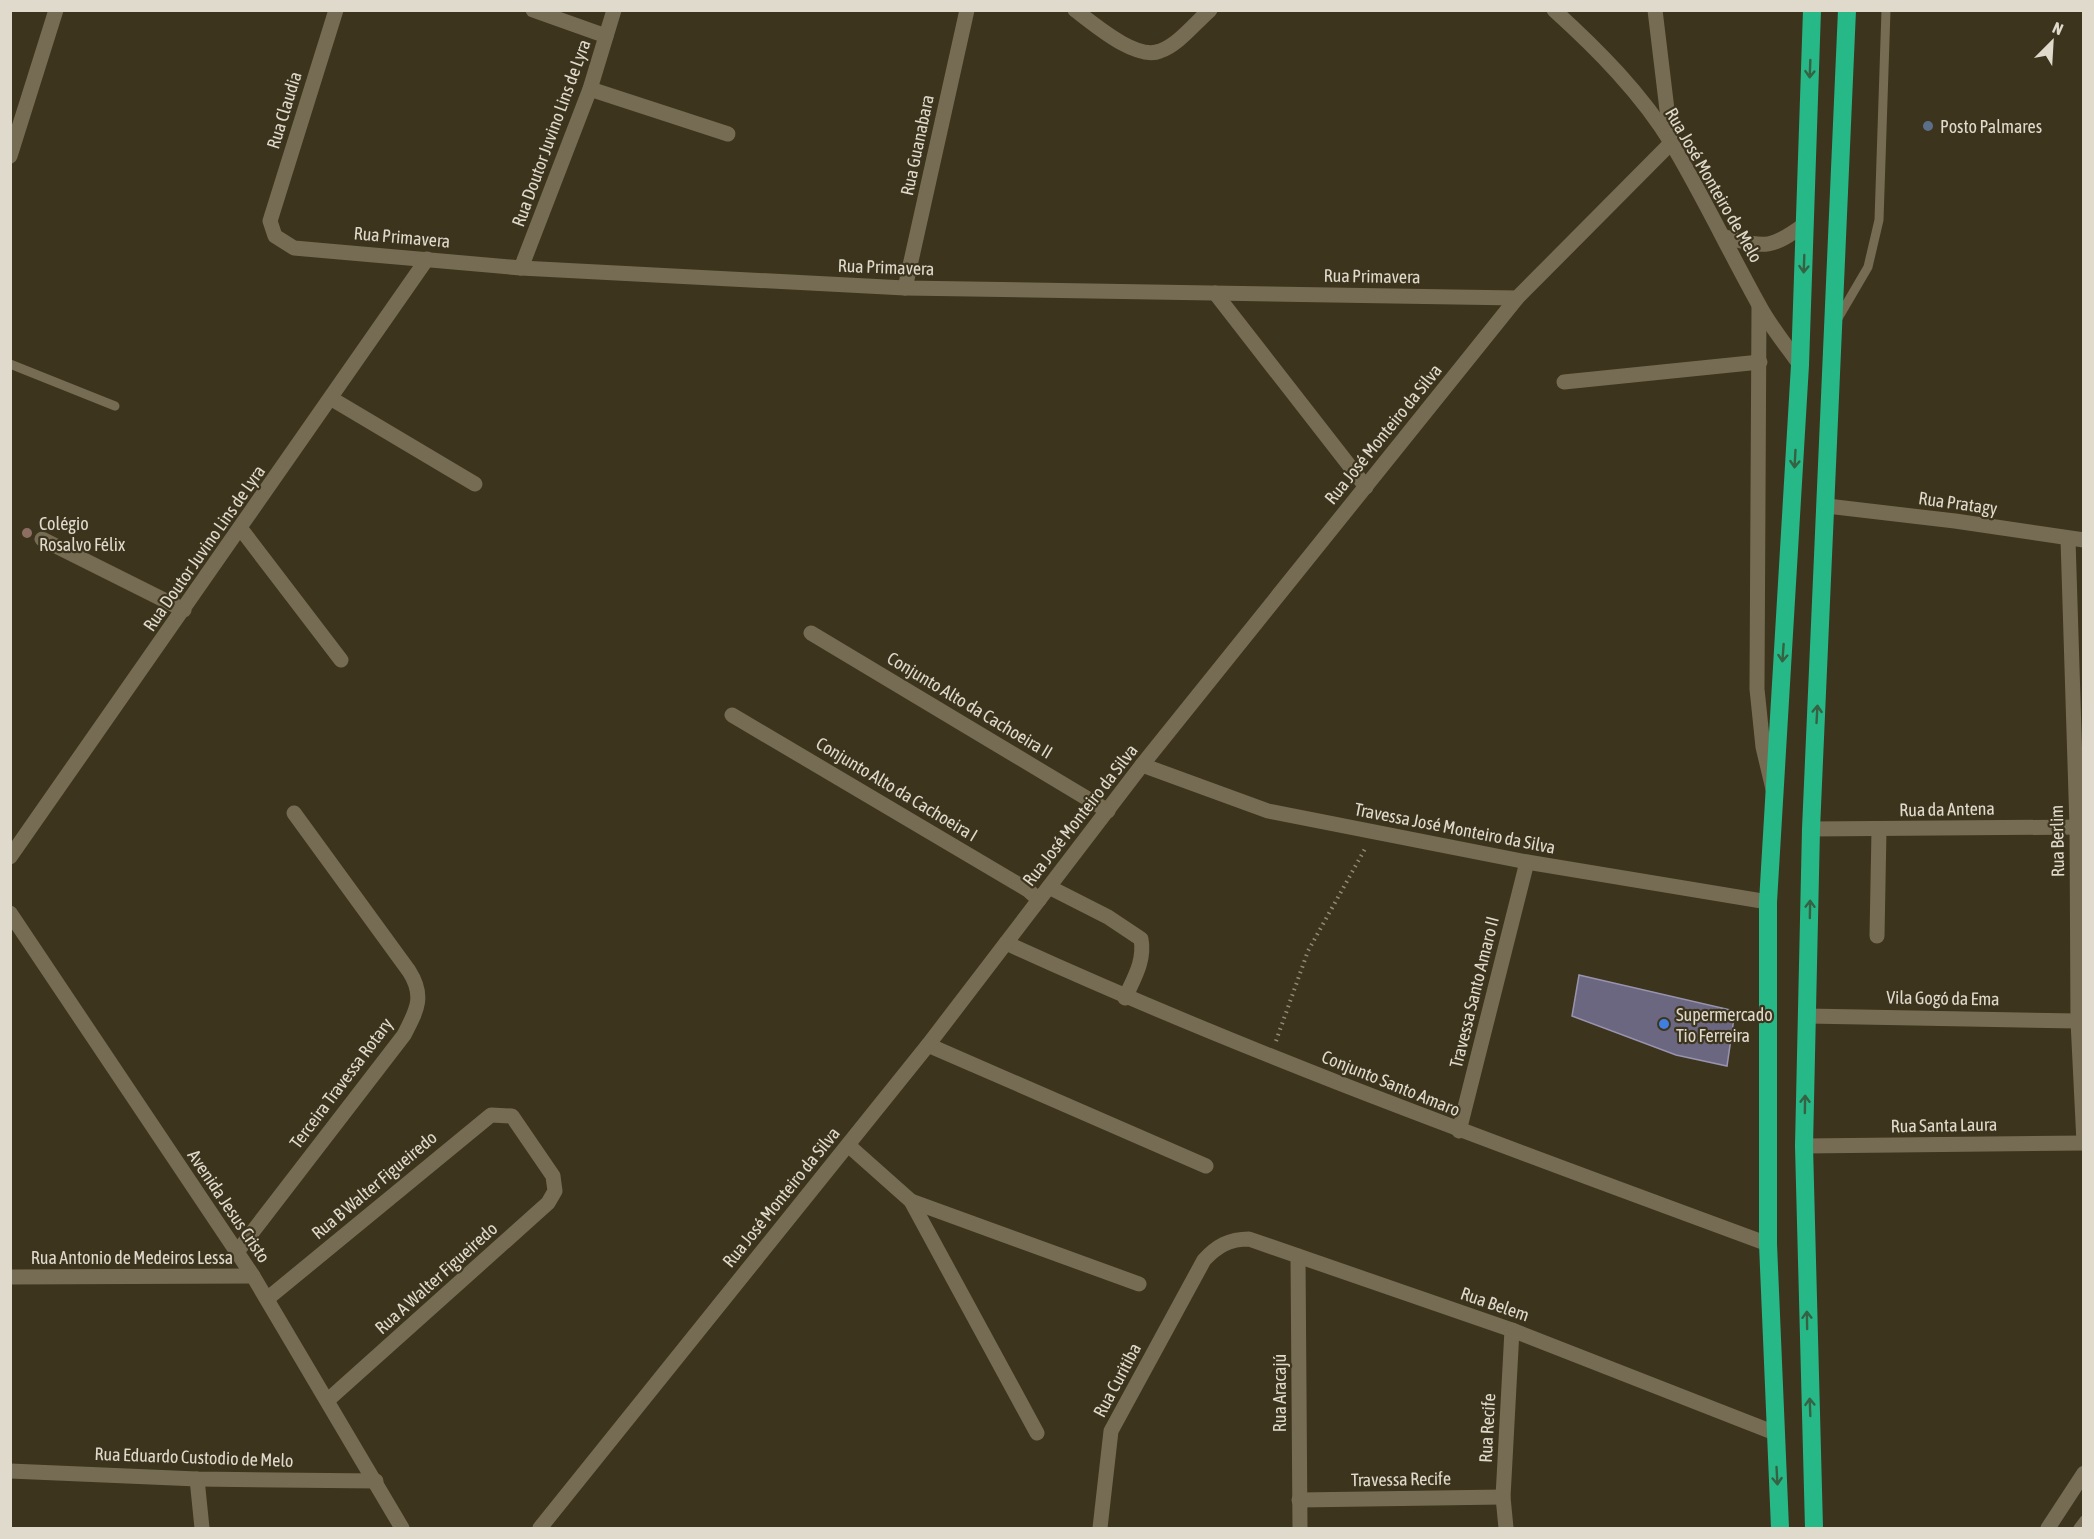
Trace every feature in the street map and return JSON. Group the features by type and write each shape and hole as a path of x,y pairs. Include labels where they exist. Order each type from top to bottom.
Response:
{"highway":[{"path":"1780,1528 1774,1433 1768,1244 1768,902 1800,365 1812,10"},
{"path":"1814,1528 1804,1146 1811,829 1827,506 1847,10"}],"street":[{"path":"12,148 56,10"},
{"name":"Rua Claudia","path":"270,221 336,10"},
{"path":"533,10 606,36"},
{"name":"Rua Doutor Juvino Lins de Lyra","path":"521,268 590,89 614,10"},
{"name":"Rua Guanabara","path":"905,288 967,10"},
{"path":"1075,10 1134,49 1150,53 1165,49 1210,10"},
{"name":"Rua José Monteiro de Melo","path":"1554,10 1633,90 1671,143 1725,237 1759,306 1800,365"},
{"path":"1655,10 1671,143"},
{"path":"590,89 728,134"},
{"name":"Rua José Monteiro da Silva","path":"540,1528 928,1045 1142,765 1517,298 1671,143"},
{"name":"Rua Primavera","path":"270,221 275,236 294,248 521,268 905,288 1517,298"},
{"path":"1725,237 1769,245 1782,241 1805,224"},
{"name":"Rua Doutor Juvino Lins de Lyra","path":"10,857 241,530 427,259"},
{"path":"1215,293 1366,487"},
{"path":"1759,306 1757,689 1763,747 1774,791"},
{"path":"1564,382 1760,362"},
{"path":"332,399 475,484"},
{"name":"Rua Pratagy","path":"1827,506 1954,521 2076,539"},
{"path":"241,530 341,660"},
{"path":"42,539 184,610"},
{"name":"Rua Berlim","path":"2076,539 2080,827 2078,1021 2084,1143"},
{"name":"Conjunto Alto da Cachoeira II","path":"812,633 1108,811"},
{"name":"Conjunto Alto da Cachoeira I","path":"732,715 1028,890 1039,900"},
{"name":"Travessa José Monteiro da Silva","path":"1142,765 1268,811 1527,862 1768,902"},
{"name":"Terceira Travessa Rotary","path":"237,1252 404,1035 418,1004 417,983 410,970 294,813"},
{"name":"Rua da Antena","path":"1811,829 2080,827"},
{"path":"1877,936 1878,830"},
{"name":"Travessa Santo Amaro II","path":"1458,1131 1527,862"},
{"path":"1049,887 1108,917 1141,939 1143,951 1140,966 1125,998"},
{"name":"Avenida Jesus Cristo","path":"10,913 253,1276 402,1528"},
{"name":"Conjunto Santo Amaro","path":"1006,944 1125,998 1458,1131 1768,1244"},
{"name":"Vila Gogó da Ema","path":"1807,1016 2078,1021"},
{"path":"928,1045 1206,1166"},
{"name":"Rua B Walter Figueiredo","path":"267,1299 480,1123 491,1115 512,1116"},
{"name":"Rua A Walter Figueiredo","path":"328,1400 548,1203 555,1191 553,1176 512,1116"},
{"name":"Rua Santa Laura","path":"1804,1146 2084,1143"},
{"path":"848,1145 911,1201 1037,1433"},
{"path":"911,1201 1139,1284"},
{"name":"Rua Belem","path":"1204,1260 1214,1250 1234,1239 1249,1239 1512,1330 1774,1433"},
{"name":"Rua Aracajú","path":"1298,1256 1300,1528"},
{"name":"Rua Curitiba","path":"1100,1528 1111,1431 1204,1260"},
{"name":"Rua Antonio de Medeiros Lessa","path":"10,1277 253,1276"},
{"name":"Rua Recife","path":"1506,1528 1503,1497 1512,1330"},
{"name":"Rua Eduardo Custodio de Melo","path":"10,1471 197,1479 376,1481"},
{"path":"2048,1528 2084,1473"},
{"path":"197,1479 202,1528"},
{"name":"Travessa Recife","path":"1299,1500 1503,1497"}],"lane":[{"path":"1833,327 1868,267 1879,220 1886,10"},
{"path":"10,364 115,406"},
{"path":"2078,1528 2084,1520"}],"path":[{"path":"1270,1056 1308,951 1373,833"}],"building":[{"name":"Supermercado Tio Ferreira","path":"1579,975 1735,1011 1727,1066 1676,1055 1572,1016"}],"place":[{"name":"Posto Palmares","path":"1928,126"},
{"name":"Colégio Rosalvo Félix","path":"27,533"},
{"name":"Supermercado Tio Ferreira","path":"1664,1024"}]}
